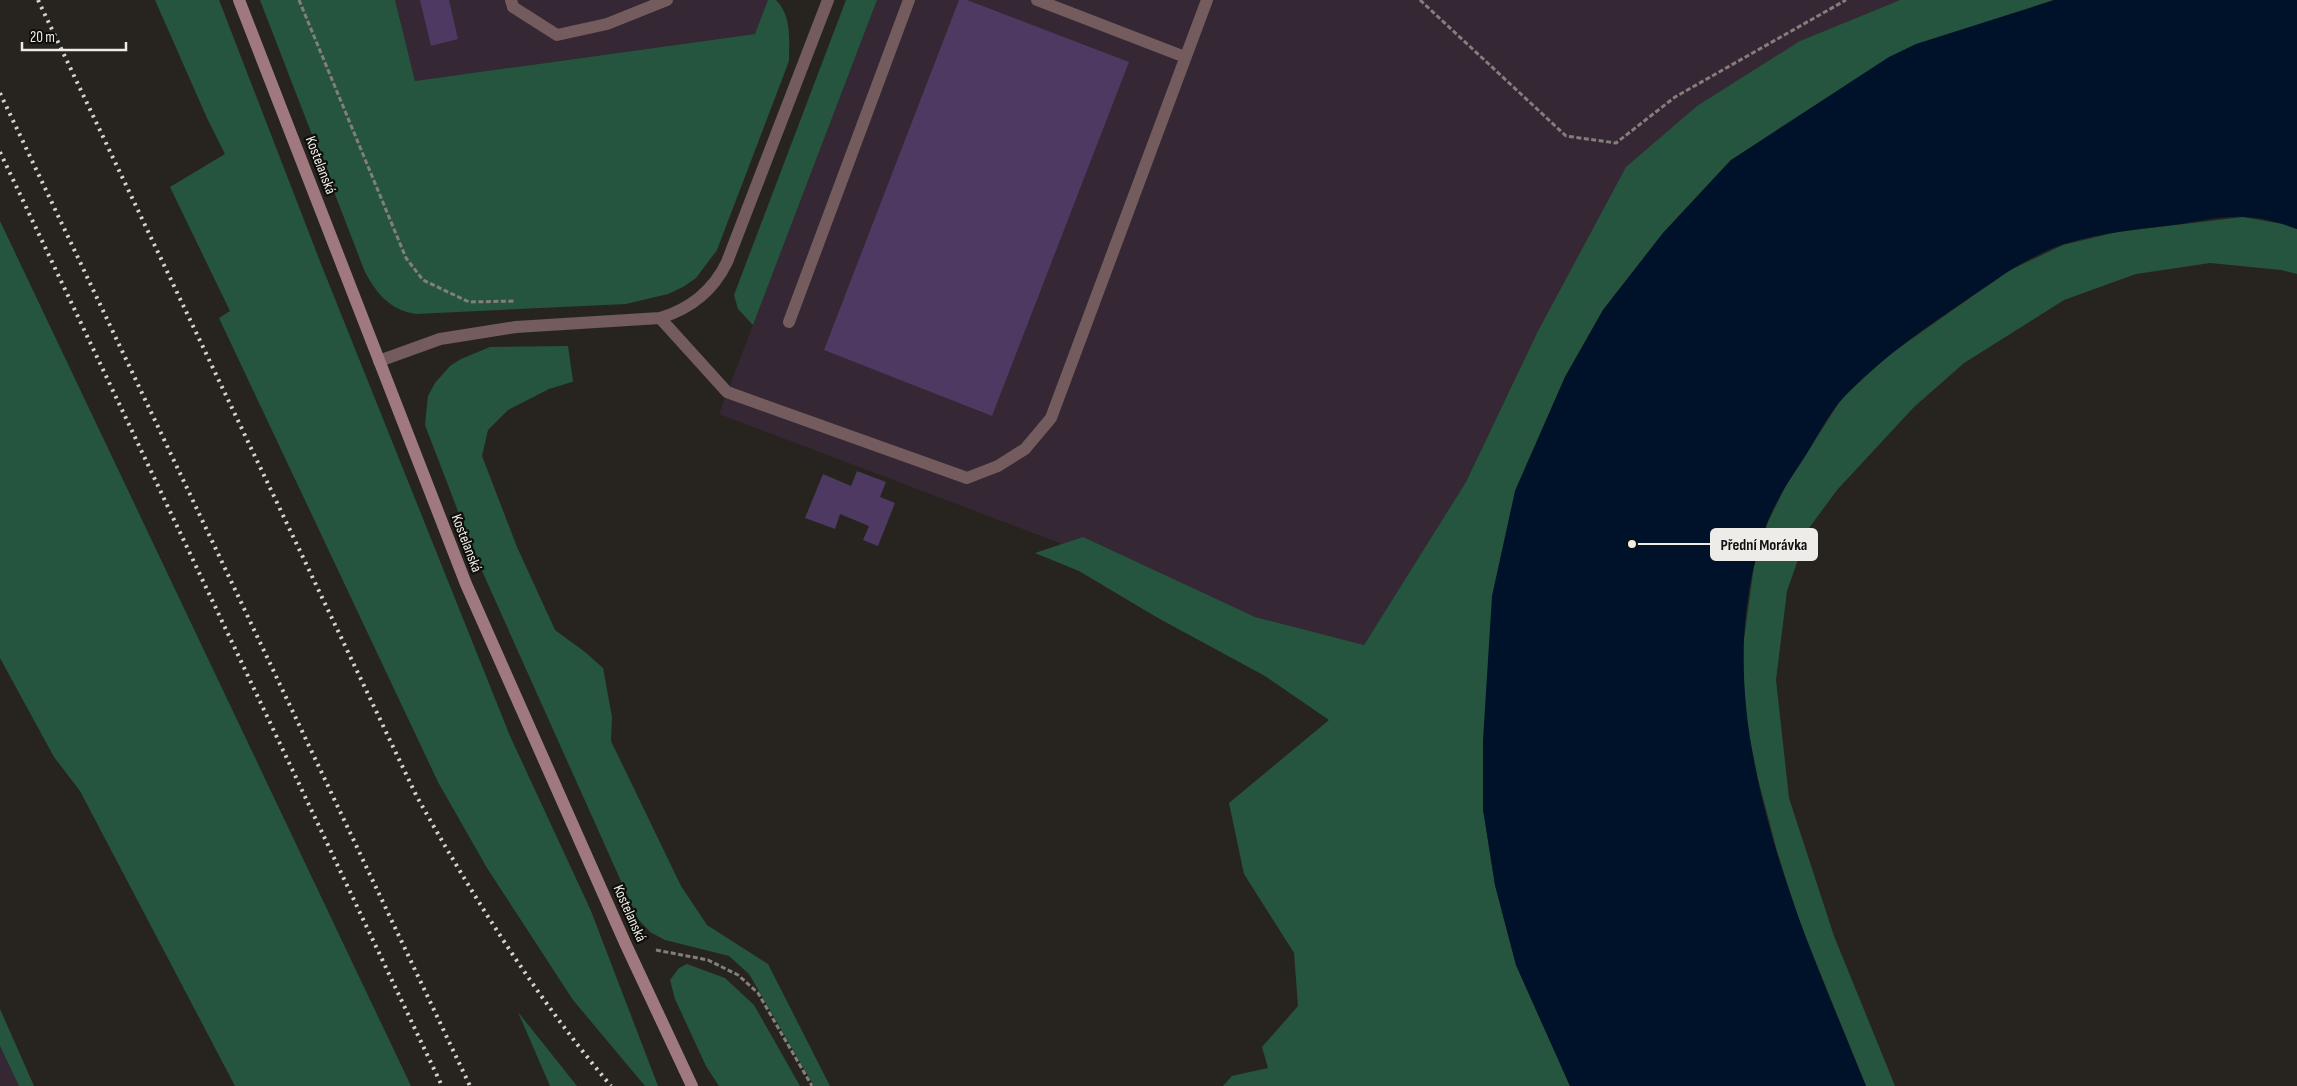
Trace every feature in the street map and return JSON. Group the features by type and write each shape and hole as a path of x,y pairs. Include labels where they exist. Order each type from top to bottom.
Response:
{"main road":[{"name":"Kostelanská","path":"239,0 466,584 626,946 692,1086"}],"lane":[{"path":"511,0 513,7 557,35 608,24 667,0"},
{"path":"789,322 910,0"},
{"path":"1037,0 1185,57"},
{"path":"660,318 727,392 967,478 998,466 1025,449 1050,418 1207,0"},
{"path":"379,361 440,339 516,327 660,318 681,312 691,305 722,274 825,1"}],"path":[{"path":"299,0 406,258 424,280 469,302 515,300 516,327"},
{"path":"1420,0 1566,136 1616,143 1675,97 1846,0"},
{"path":"626,946 708,960 738,975 758,993 812,1086"}],"shaded area":[{"path":"395,0 769,0 756,34 415,81"},
{"path":"877,0 1900,0 1800,41 1537,333 1466,482 1364,645 1255,617 719,414"},
{"path":"0,1046 19,1086 0,1086"}],"green space":[{"path":"155,0 219,0 321,264 510,736 591,911 658,1086 645,1086 573,1000 487,868 438,782 219,318 230,311 170,187 225,154"},
{"path":"260,0 395,0 415,81 755,34 768,0 776,0 785,13 789,29 789,61 717,250 696,278 683,287 668,294 626,304 416,314 399,309 385,300 365,272"},
{"path":"846,0 877,0 753,325 738,309 734,295"},
{"path":"1900,0 2054,0 1998,20 1731,160 1663,233 1603,310 1565,377 1515,491 1483,809 1495,885 1516,965 1570,1086 1223,1086 1232,1076 1268,1068 1262,1047 1298,1006 1294,953 1244,874 1229,803 1329,720 1265,676 1158,618 1079,571 1035,553 1083,537 1255,617 1364,645 1466,482 1537,333 1626,167 1697,106 1800,41"},
{"path":"2243,217 2283,224 2297,229 2297,274 2281,270 2210,263 2136,274 2064,300 1964,363 1914,407 1837,490 1809,528 1787,591 1776,680 1789,798 1834,936 1895,1086 1866,1086 1800,923 1777,851 1758,779 1744,708 1743,646 1754,566 1768,522 1785,487 1842,398 1889,355 2008,271 2063,245 2117,232"},
{"path":"0,221 411,1086 235,1086 80,791 54,757 0,658"},
{"path":"568,346 573,381 575,381 549,389 508,410 488,430 482,456 517,547 555,630 603,668 612,717 611,741 681,886 707,925 768,964 830,1086 814,1086 749,974 729,956 665,940 650,932 638,919 474,553 425,425 428,396 435,383 450,366 461,359 490,347"},
{"path":"687,964 725,978 754,1005 800,1086 719,1086 706,1066 675,999 670,980 679,968"},
{"path":"0,1009 34,1086 19,1086 0,1046"},
{"path":"518,1012 577,1086 550,1086"}],"water":[{"path":"2054,0 2297,0 2297,229 2256,218 2227,217 2107,234 2055,247 2010,271 1916,335 1879,364 1839,403 1784,490 1767,523 1749,593 1744,664 1750,737 1765,810 1786,882 1866,1086 1570,1086 1516,965 1495,885 1483,809 1483,740 1492,596 1515,491 1565,377 1603,310 1663,233 1731,160 1889,57 1916,44"}],"building":[{"path":"420,0 449,0 458,39 431,46"},
{"path":"959,0 967,0 1129,62 992,416 824,350"},
{"path":"857,471 886,482 880,497 895,503 878,546 863,540 869,526 840,514 835,529 805,518 823,474 851,486"}],"railway":[{"path":"38,0 416,795 506,945 556,1017 611,1086"},
{"path":"0,93 470,1086"},
{"path":"0,152 442,1086"}],"place":[{"name":"Přední Morávka","path":"1632,544"}]}
